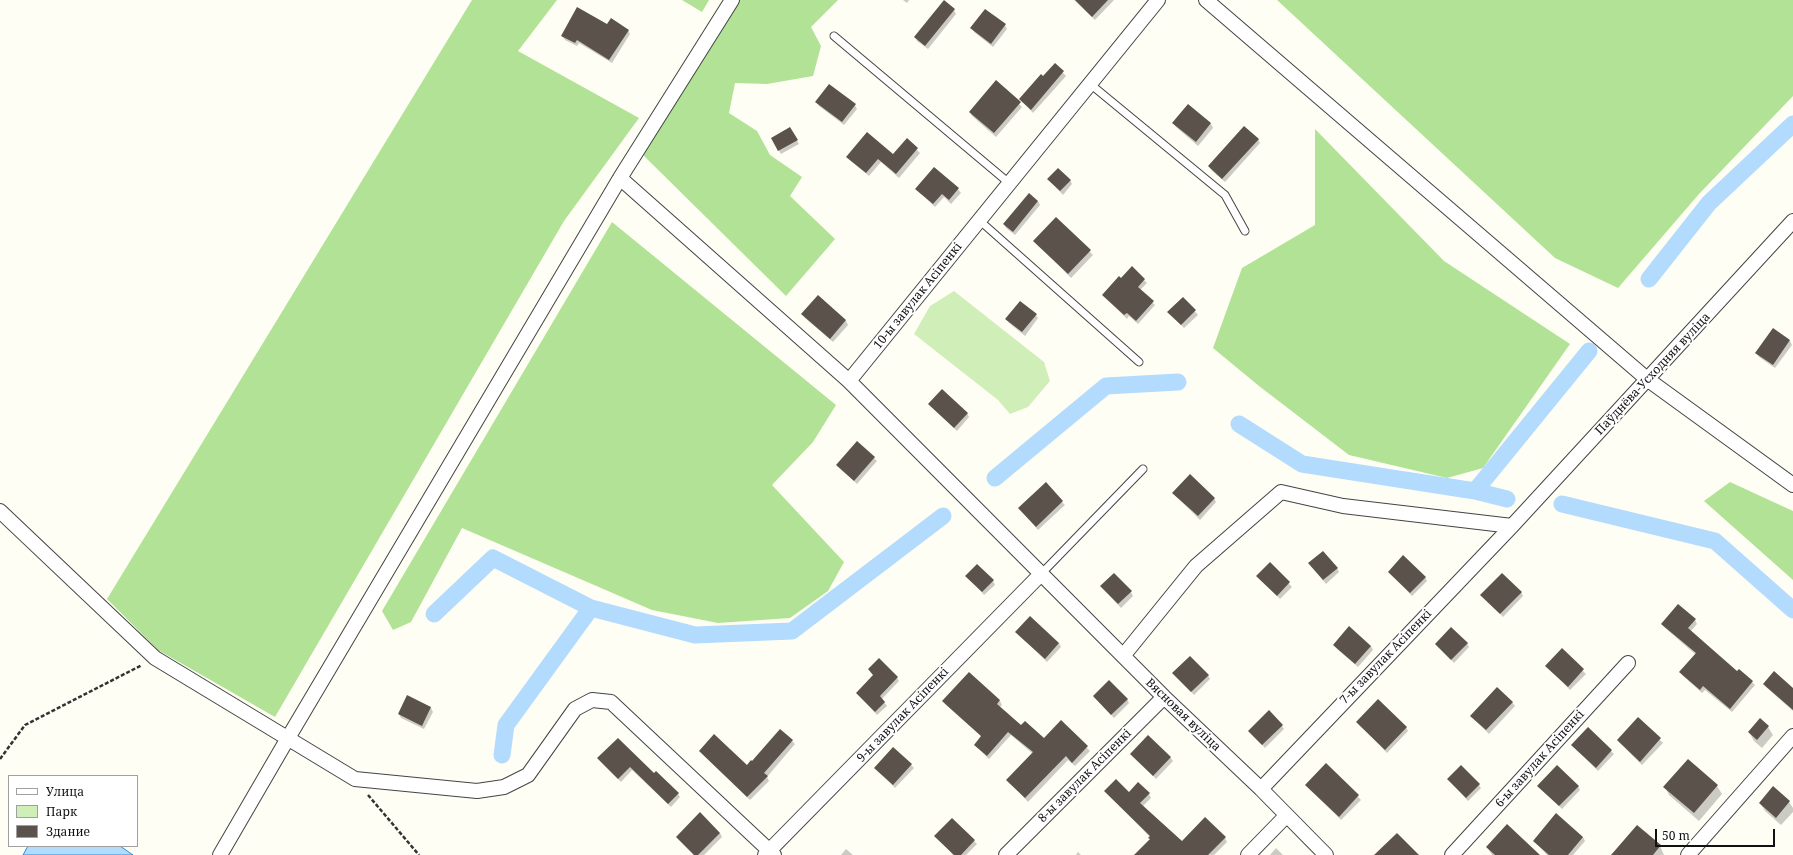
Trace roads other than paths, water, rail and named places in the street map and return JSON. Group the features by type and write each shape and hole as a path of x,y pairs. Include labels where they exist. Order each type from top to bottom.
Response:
{"street":[{"path":"220,855 620,178 732,0"},
{"name":"10-ы завулак Асіпенкі","path":"849,381 1158,0"},
{"path":"1206,0 1648,379 1793,485"},
{"path":"620,178 849,381 1041,574"},
{"name":"Паўднёва-Усходняя вуліца","path":"1512,526 1793,221"},
{"path":"1123,656 1196,566 1281,492 1343,506 1512,526"},
{"path":"0,511 155,658 355,779 477,791 504,787 528,775 575,710 592,700 611,702 770,854"},
{"name":"7-ы завулак Асіпенкі","path":"1260,789 1512,526"},
{"name":"Вясновая вуліца","path":"1041,574 1164,697 1326,855"},
{"name":"9-ы завулак Асіпенкі","path":"770,854 1041,574"},
{"name":"6-ы завулак Асіпенкі","path":"1452,855 1628,663"},
{"name":"8-ы завулак Асіпенкі","path":"1006,855 1164,697"},
{"path":"1688,855 1793,736"},
{"path":"1248,855 1286,816"}],"lane":[{"path":"834,36 1009,183"},
{"path":"1090,83 1225,195 1245,231"},
{"path":"979,220 1139,362"},
{"path":"1041,574 1143,469"}],"water":[{"path":"27,847 121,847 133,855 23,855"}],"waterway":[{"path":"1649,279 1709,203 1793,124"},
{"path":"1239,424 1302,464 1475,491 1589,351"},
{"path":"995,478 1106,386 1178,382"},
{"path":"1475,491 1507,499"},
{"path":"1562,504 1715,541 1793,610"},
{"path":"434,614 493,558 591,608 695,635 792,631 943,516"},
{"path":"502,755 506,725 591,608"}]}
